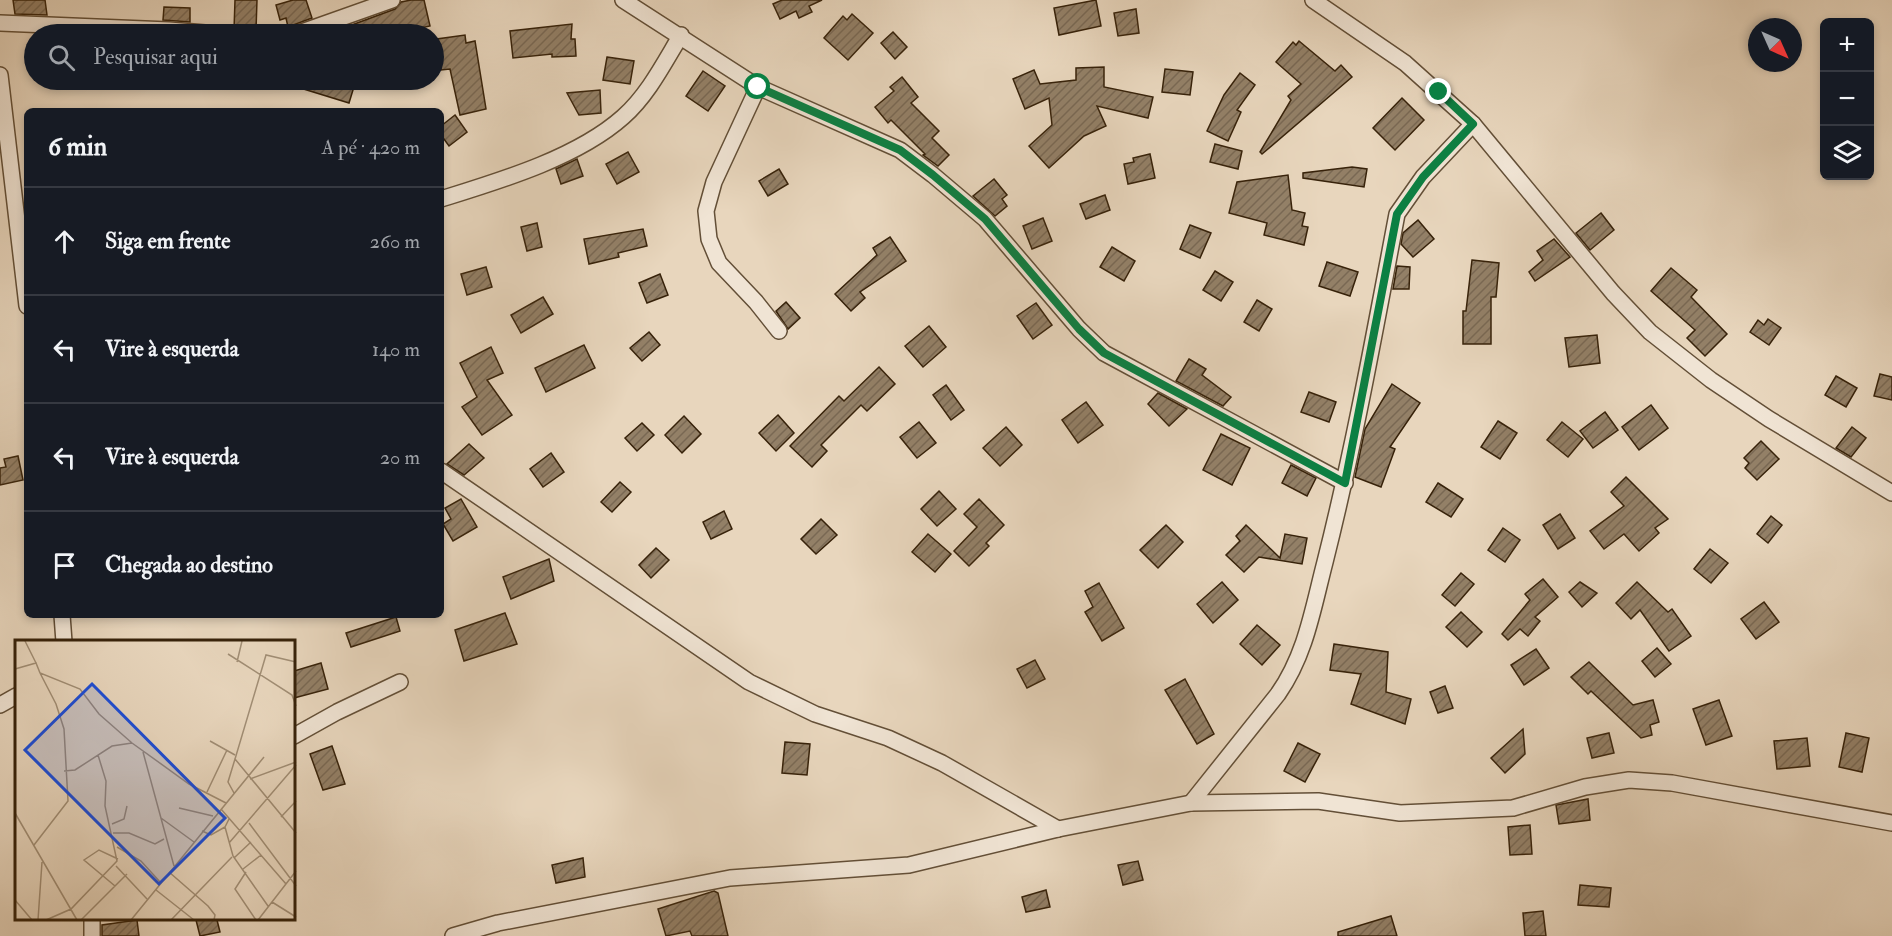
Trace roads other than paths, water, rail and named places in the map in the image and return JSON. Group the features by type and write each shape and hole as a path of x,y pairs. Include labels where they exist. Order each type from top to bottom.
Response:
{"street":[{"path":"324,24 392,0"},
{"path":"623,0 681,35 758,87 900,150 985,219 1079,329 1104,353 1345,483"},
{"path":"1314,0 1405,63 1473,124 1650,332 1711,380 1769,419 1892,493"},
{"path":"0,23 24,24"},
{"path":"444,198 485,185 573,150 622,118 651,84 681,35"},
{"path":"0,75 5,155 23,234 24,255"},
{"path":"758,87 714,182 706,211 709,239 719,263 756,302 779,331"},
{"path":"1191,803 1289,678 1305,644 1345,483 1397,214 1423,177 1473,124"},
{"path":"444,476 749,682 815,714 888,738 942,763 1058,830"},
{"path":"62,618 64,640"},
{"path":"296,735 337,711 400,682"},
{"path":"0,705 15,697"},
{"path":"453,936 498,923 730,878 909,865 1058,830 1191,803 1318,801 1400,813 1513,808 1585,787 1629,780 1672,783 1892,823"}]}
